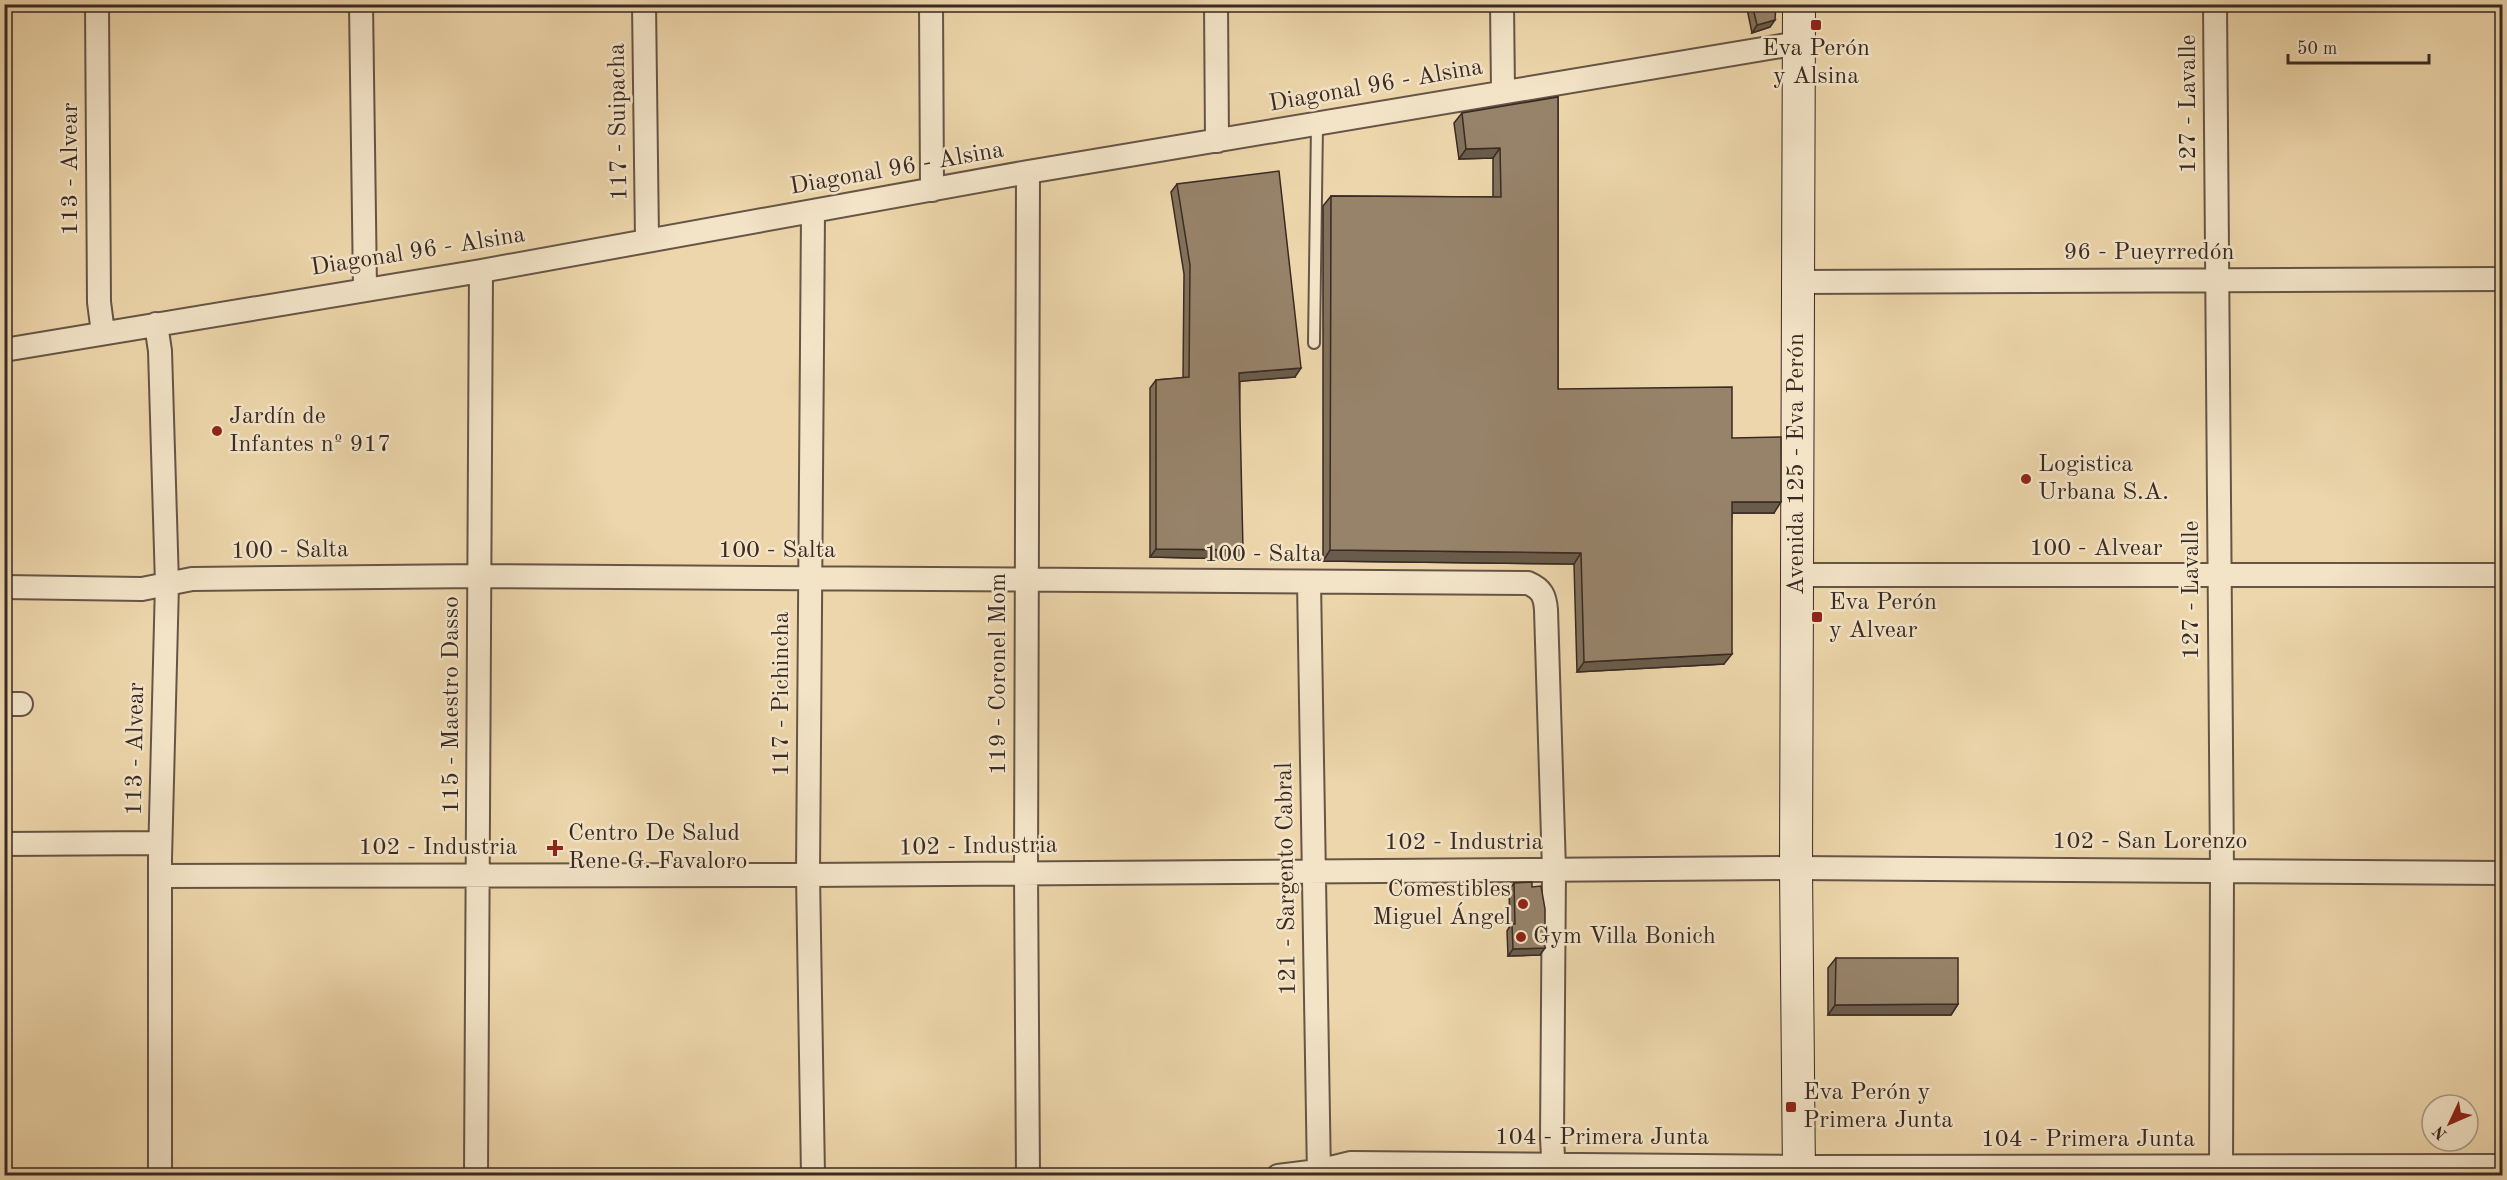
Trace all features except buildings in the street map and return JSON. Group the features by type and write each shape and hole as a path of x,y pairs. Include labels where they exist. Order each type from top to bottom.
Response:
{"main road":[{"name":"Avenida 125 - Eva Perón","path":"1799,4 1797,282 1799,1171"}],"street":[{"name":"113 - Alvear","path":"97,4 99,302 103,333"},
{"path":"361,4 365,288"},
{"name":"117 - Suipacha","path":"644,4 647,240"},
{"path":"931,4 932,190"},
{"path":"1216,4 1217,141"},
{"path":"1502,4 1503,92"},
{"name":"127 - Lavalle","path":"2215,4 2222,870 2221,1171"},
{"name":"Diagonal 96 - Alsina","path":"4,350 365,288 481,271 647,240 813,213 1028,172 1799,43"},
{"name":"119 - Coronel Mom","path":"1028,172 1026,581 1028,1176"},
{"name":"117 - Pichincha","path":"813,213 808,875 813,1176"},
{"name":"115 - Maestro Dasso","path":"476,1176 481,271"},
{"name":"96 - Pueyrredón","path":"1797,282 2502,279"},
{"name":"113 - Alvear","path":"156,324 160,351 167,584 160,843 160,1176"},
{"name":"100 - Alvear","path":"1797,575 2502,575"},
{"name":"100 - Salta","path":"4,587 142,589 192,579 479,576 1528,583 1538,588 1545,596 1554,870"},
{"name":"121 - Sargento Cabral","path":"1309,582 1318,1173"},
{"path":"4,844 160,843"},
{"name":"102 - San Lorenzo","path":"1797,868 2502,873"},
{"name":"102 - Industria","path":"160,876 808,875 1797,868"},
{"path":"1553,1170 1554,870"},
{"name":"104 - Primera Junta","path":"1278,1176 1318,1173 1351,1163 1553,1170 1799,1171 2221,1171 2502,1166"}],"lane":[{"path":"1314,343 1317,125"}],"place":[{"name":"Eva Perón y Alsina","path":"1816,25"},
{"name":"Jardín de Infantes nº 917","path":"217,431"},
{"name":"Logistica Urbana S.A.","path":"2026,479"},
{"name":"Eva Perón y Alvear","path":"1817,617"},
{"name":"Centro De Salud Rene G. Favaloro","path":"555,848"},
{"name":"Comestibles Miguel Ángel","path":"1523,904"},
{"name":"Gym Villa Bonich","path":"1521,937"},
{"name":"Eva Perón y Primera Junta","path":"1791,1107"}]}
